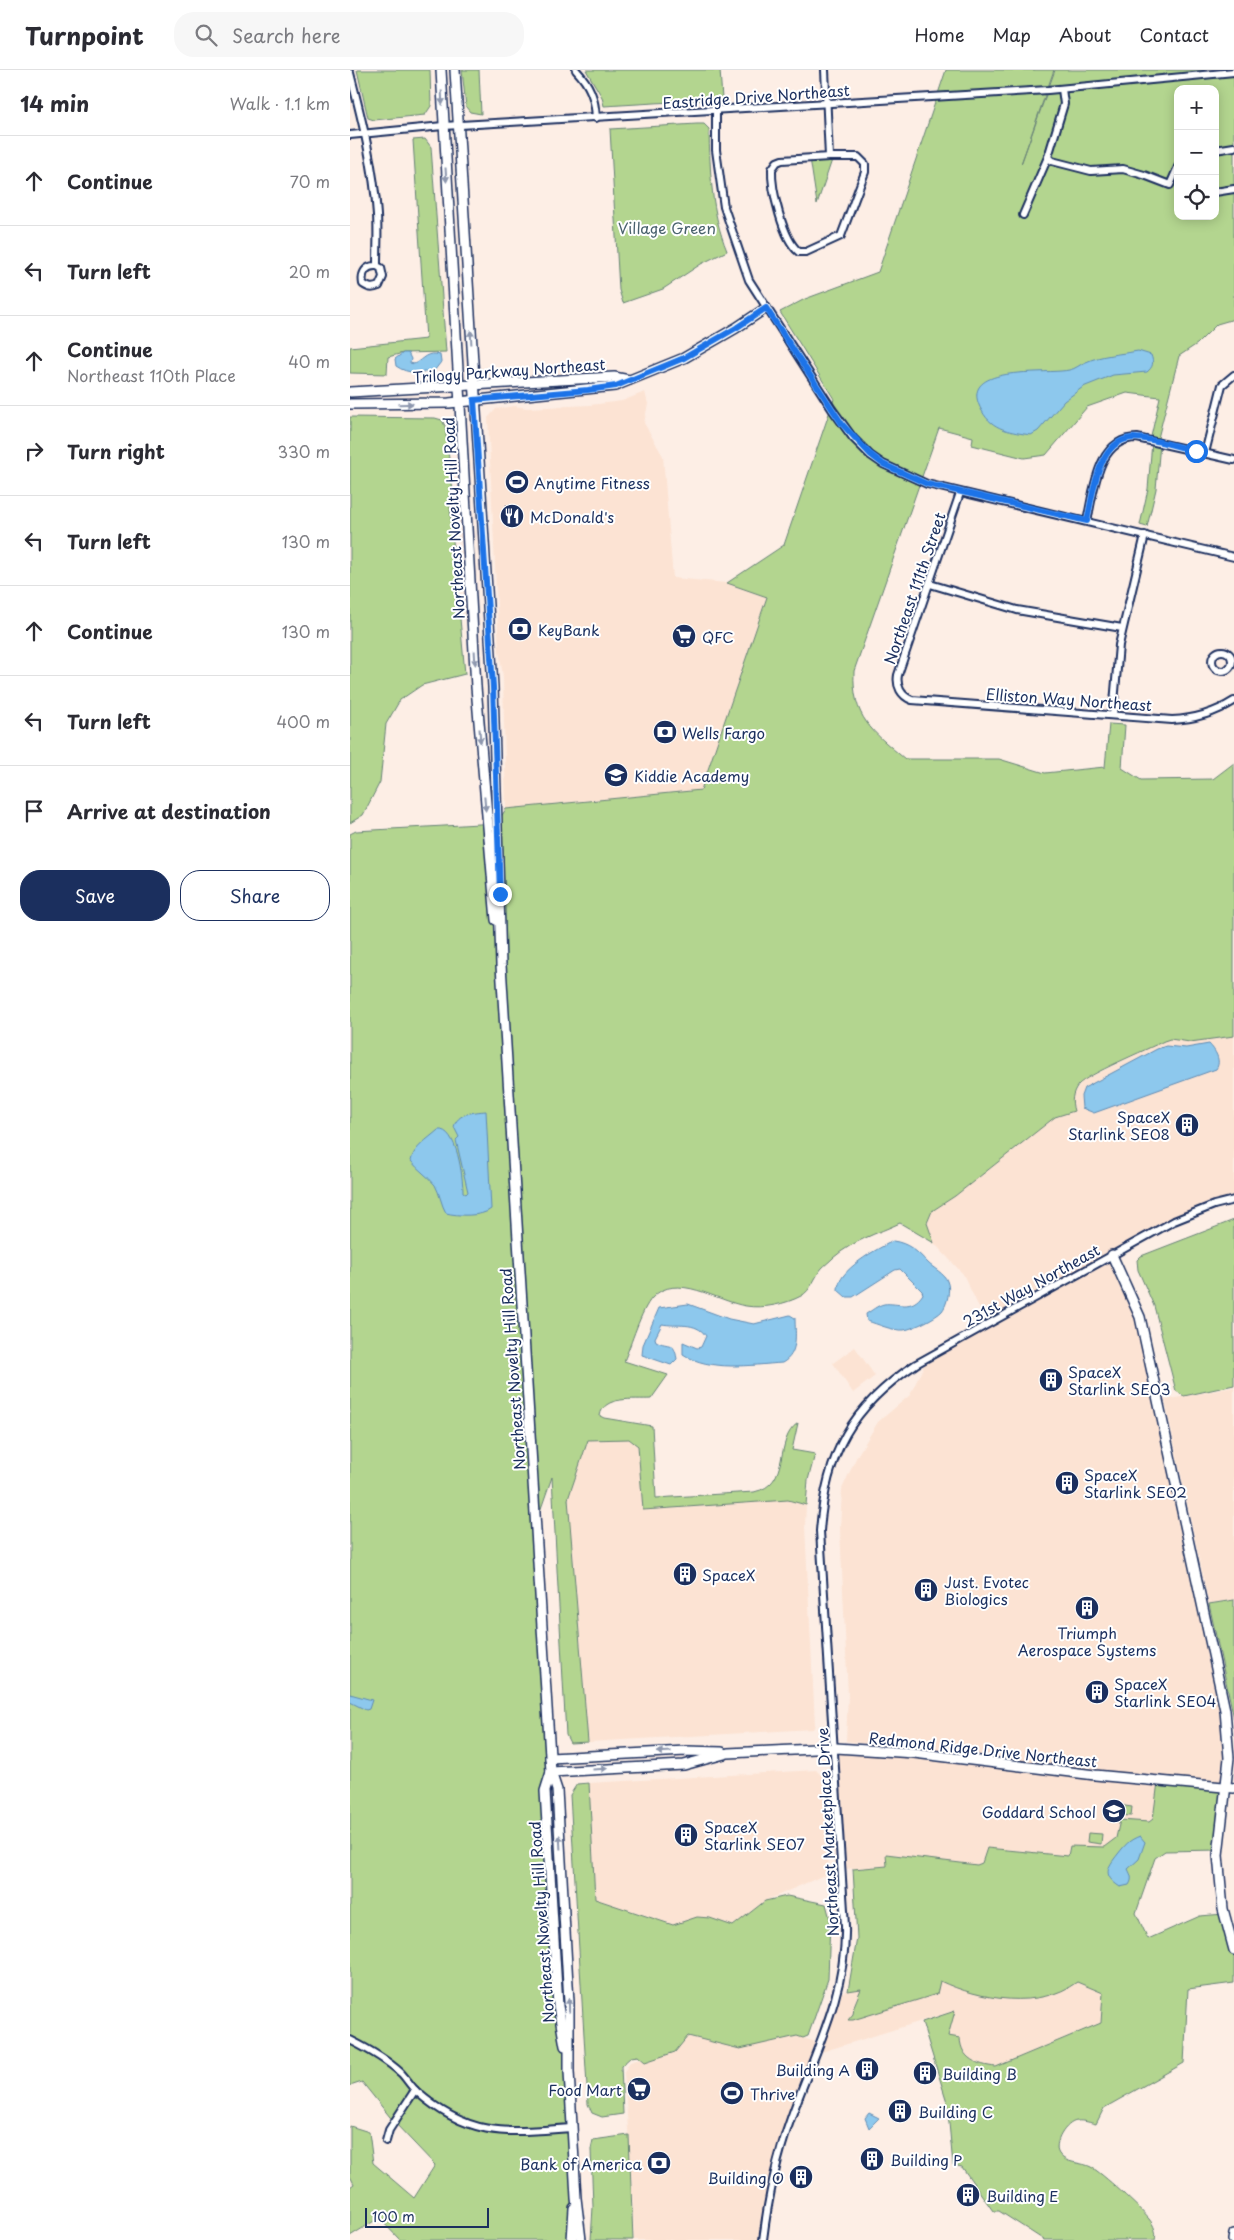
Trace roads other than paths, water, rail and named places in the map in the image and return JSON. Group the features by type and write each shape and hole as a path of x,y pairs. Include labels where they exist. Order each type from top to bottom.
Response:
{"main road":[{"name":"Northeast Novelty Hill Road","path":"441,70 483,785 501,965"},
{"name":"Northeast Novelty Hill Road","path":"455,70 493,687 501,965 550,1758 551,1772 557,1790 569,2002 569,2071 572,2128 576,2198 581,2240"},
{"path":"629,380 684,358 766,308"},
{"name":"Trilogy Parkway Northeast","path":"350,392 460,387 614,376 629,380"},
{"name":"Trilogy Parkway Northeast","path":"350,404 474,400 588,390 616,386 629,380"},
{"path":"1112,1255 1140,1318 1226,1710 1230,1787 1218,1855 1223,1908 1234,1950"},
{"name":"Redmond Ridge Drive Northeast","path":"550,1758 686,1751 728,1753 836,1748 914,1753 1095,1775 1230,1787"},
{"name":"Redmond Ridge Drive Northeast","path":"551,1772 684,1764 728,1753"},
{"name":"Northeast Novelty Hill Road","path":"572,2240 576,2198"},
{"path":"1233,2240 1234,2234"}],"street":[{"path":"576,70 591,88 595,100 596,118"},
{"path":"825,70 829,157"},
{"name":"Eastridge Drive Northeast","path":"350,134 443,126 1062,89 1234,72"},
{"path":"350,74 364,132 377,214 378,266"},
{"path":"1023,215 1048,157 1064,104 1062,89"},
{"path":"716,111 716,150 724,207 749,280 832,409 853,438 870,454 899,472 927,484 1234,557"},
{"path":"1219,149 1234,147"},
{"path":"829,157 858,157 865,164 865,172 841,236 806,252 799,252 792,246 779,215 772,169 776,163 782,160 829,157"},
{"path":"1048,157 1060,164 1091,171 1123,169 1174,187"},
{"path":"1170,186 1175,175"},
{"path":"1219,191 1234,189"},
{"path":"1204,453 1221,389 1232,376"},
{"path":"1087,521 1102,461 1110,449 1126,439 1131,438 1234,460"},
{"name":"Northeast 111th Street","path":"901,691 898,685 898,674 960,493"},
{"path":"1114,715 1116,663 1122,628 1145,536"},
{"path":"930,584 1009,608 1122,628"},
{"path":"1229,668 1234,675"},
{"name":"Elliston Way Northeast","path":"901,691 912,700 1182,720 1222,709 1234,701"},
{"name":"231st Way Northeast","path":"856,1418 892,1380 916,1364 1174,1221 1214,1205 1234,1200"},
{"name":"Northeast Marketplace Drive","path":"763,2240 772,2184 784,2136 838,1993 844,1964 845,1926 836,1748 820,1531 823,1498 830,1469 838,1447 856,1418"},
{"path":"350,2040 385,2060 402,2074 415,2090 453,2118 487,2130 508,2132 572,2128"},
{"path":"386,2140 389,2130 415,2090"}],"water":[{"path":"1138,351 1151,355 1152,365 1147,372 1113,375 1083,387 1064,401 1038,431 1031,435 1009,431 991,422 982,411 977,396 981,385 991,378 1007,374 1069,370 1098,358"},
{"path":"403,353 408,353 411,359 410,363 414,364 431,354 440,355 441,362 434,371 405,371 396,366 395,359"},
{"path":"1209,1044 1218,1059 1216,1069 1094,1113 1082,1108 1081,1096 1084,1088 1157,1049 1166,1046 1186,1048"},
{"path":"486,1111 491,1209 476,1215 446,1213 435,1185 411,1161 412,1156 438,1130 445,1131 450,1136 458,1155 463,1192 466,1194 468,1192 456,1140 459,1137 454,1127 462,1116"},
{"path":"893,1241 916,1251 946,1278 949,1288 948,1297 942,1311 924,1322 904,1330 867,1321 866,1314 884,1304 909,1305 918,1300 923,1294 900,1269 895,1270 853,1297 846,1297 838,1290 839,1282 851,1268 868,1255"},
{"path":"688,1304 729,1319 754,1324 790,1315 795,1318 794,1349 782,1363 731,1366 705,1363 693,1360 683,1354 683,1342 697,1348 701,1347 706,1336 702,1331 692,1326 662,1324 655,1338 656,1341 672,1347 677,1359 671,1365 642,1355 643,1345 659,1308"},
{"path":"350,1694 372,1700 369,1709 366,1710 350,1702"},
{"path":"1140,1836 1145,1842 1139,1859 1128,1869 1131,1881 1129,1885 1120,1887 1111,1879 1108,1871 1109,1867 1125,1845"},
{"path":"869,2113 879,2118 869,2128 865,2118"}],"place":[{"name":"Anytime Fitness","path":"517,482"},
{"name":"McDonald's","path":"512,516"},
{"name":"KeyBank","path":"520,629"},
{"name":"QFC","path":"684,636"},
{"name":"Wells Fargo","path":"665,732"},
{"name":"Kiddie Academy","path":"616,775"},
{"name":"SpaceX Starlink SE08","path":"1187,1125"},
{"name":"SpaceX Starlink SE03","path":"1051,1380"},
{"name":"SpaceX Starlink SE02","path":"1067,1483"},
{"name":"SpaceX","path":"685,1574"},
{"name":"Just. Evotec Biologics","path":"926,1590"},
{"name":"Triumph Aerospace Systems","path":"1087,1608"},
{"name":"SpaceX Starlink SE04","path":"1097,1692"},
{"name":"Goddard School","path":"1114,1811"},
{"name":"SpaceX Starlink SE07","path":"686,1835"},
{"name":"Building A","path":"867,2069"},
{"name":"Building B","path":"925,2073"},
{"name":"Food Mart","path":"639,2089"},
{"name":"Thrive","path":"732,2093"},
{"name":"Building C","path":"900,2111"},
{"name":"Building P","path":"872,2159"},
{"name":"Bank of America","path":"659,2163"},
{"name":"Building O","path":"801,2177"},
{"name":"Building E","path":"968,2195"}],"park label":[{"name":"Village Green","path":"667,227"}]}
